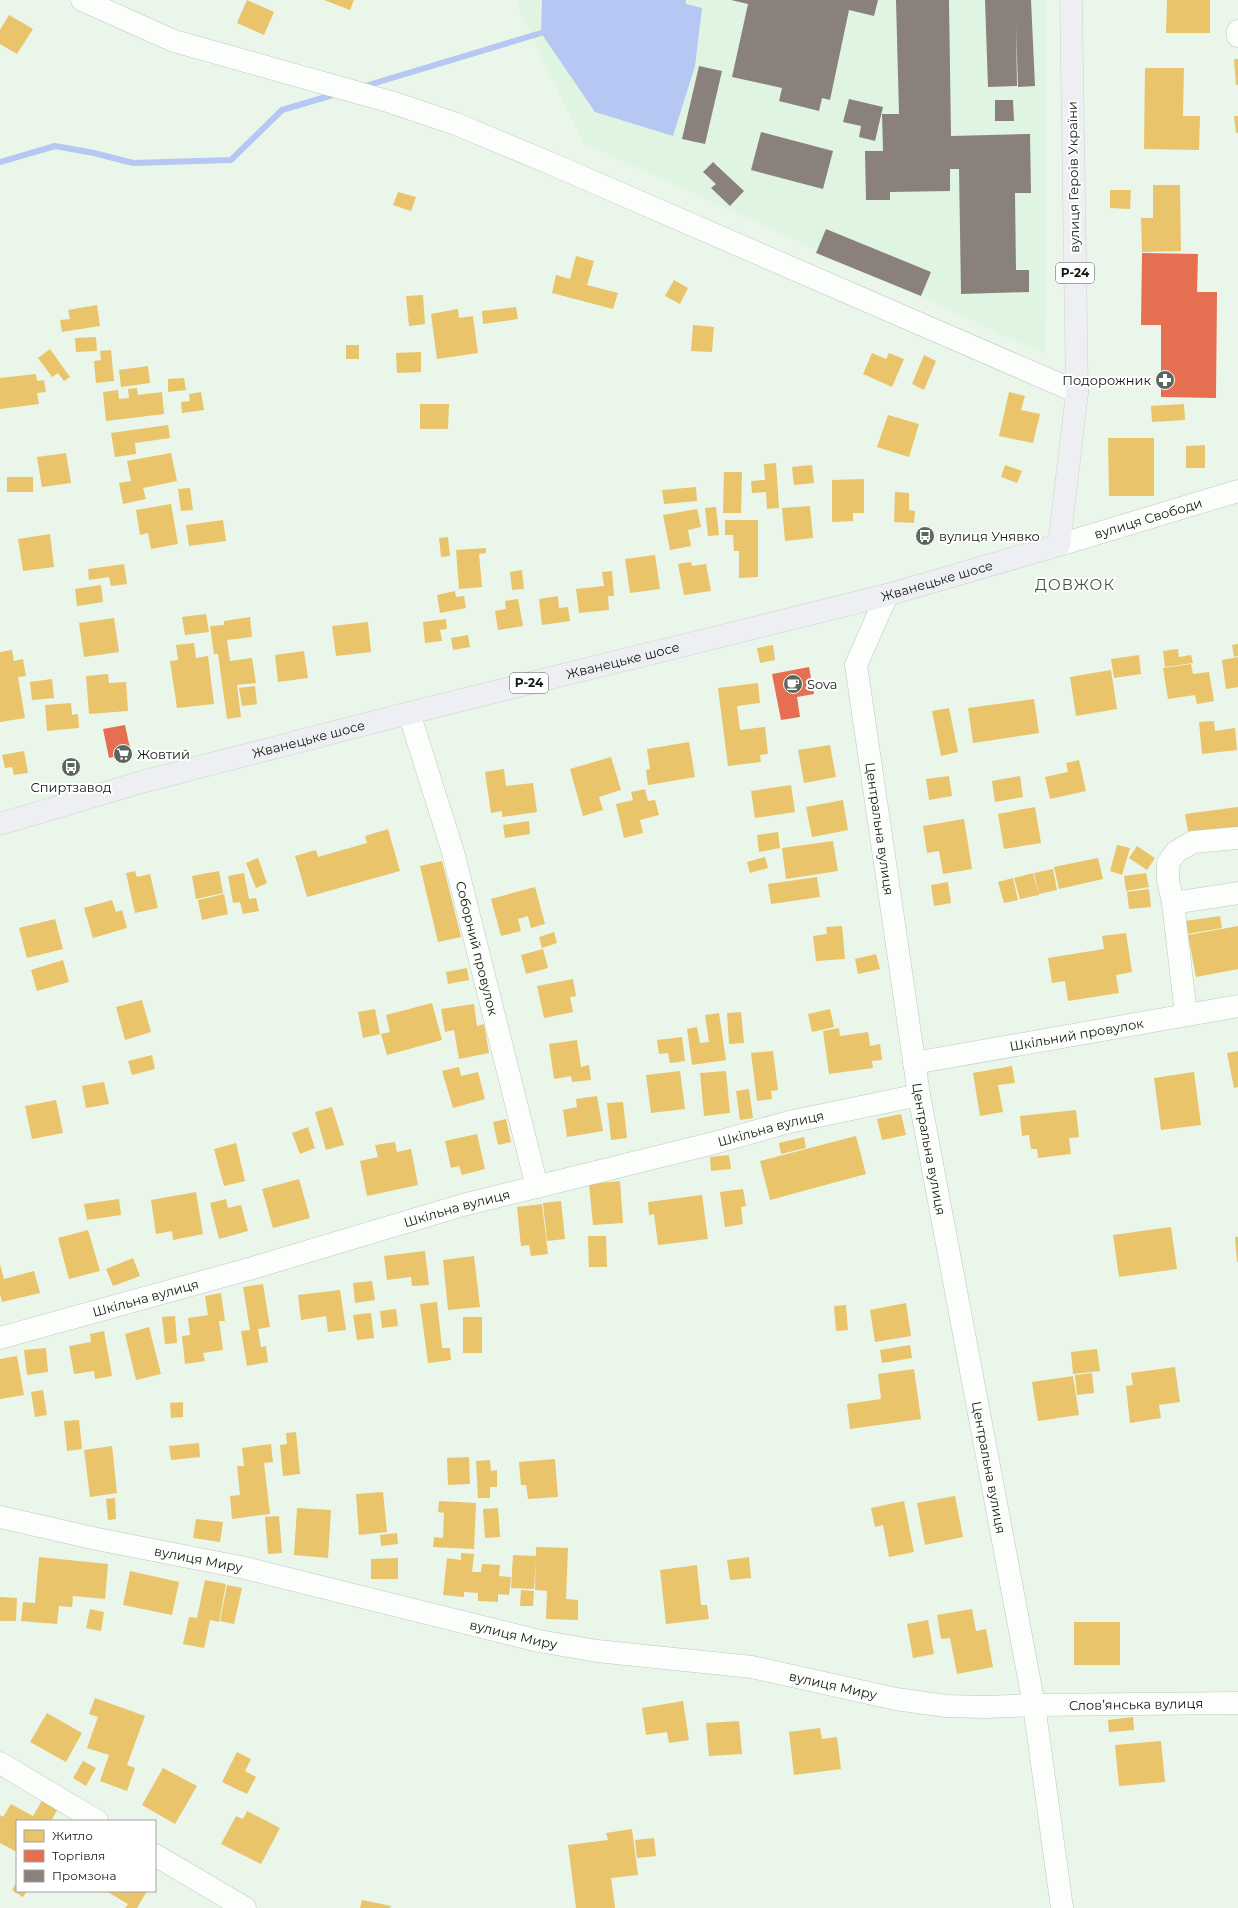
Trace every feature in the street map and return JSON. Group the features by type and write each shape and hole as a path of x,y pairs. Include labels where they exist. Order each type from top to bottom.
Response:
{"main road":[{"name":"вулиця Героїв України","path":"1059,545 1077,392 1071,0"},
{"name":"Жванецьке шосе","path":"0,824 145,781 409,713 887,594 1059,545"}],"street":[{"path":"82,0 174,41 391,102 456,124 552,164 1077,392"},
{"path":"1238,31 1238,36"},
{"name":"вулиця Свободи","path":"1059,545 1238,491"},
{"name":"Центральна вулиця","path":"887,594 856,665 919,1094 1034,1705 1062,1908"},
{"name":"Соборний провулок","path":"409,713 453,852 537,1187"},
{"path":"1186,1015 1173,903 1168,880 1168,864 1176,852 1193,842 1238,838"},
{"path":"1173,903 1238,893"},
{"name":"Шкільний провулок","path":"914,1063 1238,1006"},
{"name":"Шкільна вулиця","path":"0,1338 249,1269 464,1205 714,1143 790,1122 919,1094"},
{"name":"вулиця Миру","path":"0,1517 97,1539 245,1568 539,1642 620,1654 752,1667 896,1699 946,1706 986,1707 1034,1705"},
{"name":"Словʼянська вулиця","path":"1034,1705 1238,1703"},
{"path":"0,1764 95,1820"},
{"path":"156,1856 244,1908"}],"shaded area":[{"path":"517,0 1046,0 1045,354 583,143 516,3"}],"water":[{"path":"542,0 686,0 686,4 702,8 695,66 673,136 595,112 541,33"}],"building: Житло":[{"path":"247,0 274,12 264,35 237,23"},
{"path":"324,0 354,0 350,10"},
{"path":"1167,0 1210,0 1210,33 1166,33"},
{"path":"9,15 33,29 17,54 0,44 0,30"},
{"path":"1234,59 1238,59 1238,85 1236,85"},
{"path":"1145,68 1184,68 1183,116 1200,116 1199,150 1144,149"},
{"path":"1234,116 1238,116 1238,133 1236,133"},
{"path":"1153,185 1180,185 1181,251 1142,252 1141,218 1153,218"},
{"path":"1110,190 1131,190 1130,209 1110,208"},
{"path":"398,192 416,197 411,211 393,205"},
{"path":"576,256 594,261 587,285 618,293 613,309 552,293 556,275 570,279"},
{"path":"674,280 688,288 680,304 665,296"},
{"path":"423,295 425,324 409,326 406,296"},
{"path":"97,305 100,326 62,332 60,320 70,319 68,310"},
{"path":"516,307 518,319 483,324 482,311"},
{"path":"458,309 459,318 473,316 478,353 437,359 431,314"},
{"path":"693,325 714,327 712,352 691,351"},
{"path":"96,337 97,351 76,352 75,338"},
{"path":"346,345 359,345 359,359 346,359"},
{"path":"50,349 70,377 64,381 58,373 52,377 38,358"},
{"path":"111,350 114,381 96,383 94,361 101,360 100,351"},
{"path":"421,352 421,372 397,373 396,353"},
{"path":"872,353 886,359 889,353 904,359 892,387 863,374"},
{"path":"924,355 936,361 924,390 912,384"},
{"path":"148,366 150,383 121,387 119,370"},
{"path":"36,374 37,381 44,380 46,392 37,393 39,404 0,409 0,378"},
{"path":"184,378 186,390 168,392 168,379"},
{"path":"137,388 138,395 162,392 164,414 106,421 103,392 118,390 119,399 129,398 128,389"},
{"path":"201,392 204,410 182,413 181,402 190,401 189,394"},
{"path":"1009,392 1025,396 1021,410 1040,414 1033,443 999,436"},
{"path":"420,404 449,404 448,429 420,429"},
{"path":"1184,404 1185,420 1152,422 1151,406"},
{"path":"888,415 919,424 909,457 877,447"},
{"path":"168,425 170,438 135,443 136,454 115,457 111,433"},
{"path":"1108,438 1154,438 1154,496 1109,496"},
{"path":"1205,445 1205,468 1186,468 1186,446"},
{"path":"66,453 71,483 42,487 37,457"},
{"path":"171,453 177,481 143,488 146,499 123,504 119,483 131,481 127,461"},
{"path":"776,463 779,508 767,509 766,492 752,493 751,481 765,480 764,464"},
{"path":"812,465 814,483 794,485 792,467"},
{"path":"1005,465 1022,471 1017,483 1001,477"},
{"path":"724,472 742,472 741,513 723,513"},
{"path":"7,477 33,477 33,492 7,492"},
{"path":"864,479 864,513 853,513 853,521 832,522 832,480"},
{"path":"696,487 697,501 664,504 662,490"},
{"path":"190,488 193,510 181,511 178,489"},
{"path":"895,492 909,493 909,510 915,511 914,523 894,522"},
{"path":"171,504 178,544 151,549 148,533 140,535 136,510"},
{"path":"810,506 813,538 785,541 782,508"},
{"path":"716,507 719,535 708,536 705,508"},
{"path":"697,509 701,527 688,530 691,546 670,550 663,515"},
{"path":"223,520 226,541 189,546 186,525"},
{"path":"725,520 758,520 758,577 739,578 739,551 734,551 733,535 725,535"},
{"path":"50,534 54,567 23,571 18,539"},
{"path":"448,537 450,556 441,557 439,538"},
{"path":"486,548 486,553 479,554 482,587 459,589 456,550"},
{"path":"655,555 660,589 630,593 625,559"},
{"path":"691,562 692,566 706,564 711,591 684,595 678,564"},
{"path":"124,564 127,584 111,586 109,577 89,580 88,569"},
{"path":"522,570 524,589 512,590 510,572"},
{"path":"612,571 614,596 608,596 609,610 579,613 576,589 604,586 602,572"},
{"path":"101,585 103,602 77,606 75,589"},
{"path":"455,591 456,597 464,596 466,608 440,613 437,595"},
{"path":"558,596 559,608 568,607 570,621 542,625 539,599"},
{"path":"518,599 523,626 498,630 495,611 506,609 505,601"},
{"path":"206,614 209,632 185,635 182,617"},
{"path":"250,617 252,637 227,640 230,661 252,658 256,683 237,685 241,717 227,719 218,654 214,654 210,626 224,625 224,621"},
{"path":"114,618 119,652 84,657 79,623"},
{"path":"446,619 447,629 440,630 442,641 425,643 423,622"},
{"path":"368,622 371,652 336,656 332,626"},
{"path":"468,635 470,647 453,650 451,638"},
{"path":"194,643 196,658 208,656 214,704 177,708 170,661 178,660 176,645"},
{"path":"1238,644 1238,656 1234,657 1232,645"},
{"path":"773,645 775,660 760,663 757,648"},
{"path":"1178,649 1179,657 1191,655 1193,663 1165,667 1163,651"},
{"path":"12,650 14,661 23,659 26,676 18,677 25,718 0,722 0,652"},
{"path":"304,651 308,678 278,682 275,655"},
{"path":"1139,655 1141,674 1114,678 1111,659"},
{"path":"1238,657 1238,687 1226,689 1222,660"},
{"path":"1191,664 1193,674 1209,672 1214,701 1197,704 1195,695 1168,699 1163,668"},
{"path":"1111,670 1117,709 1076,716 1070,677"},
{"path":"108,674 109,683 126,682 128,711 89,714 86,676"},
{"path":"52,679 54,698 32,700 30,682"},
{"path":"758,683 760,703 737,706 740,730 765,727 768,754 760,755 761,762 728,766 718,688"},
{"path":"255,686 257,704 242,706 239,688"},
{"path":"1034,699 1039,733 973,743 968,708"},
{"path":"71,703 72,715 78,714 79,728 47,731 45,705"},
{"path":"949,708 958,752 941,756 932,711"},
{"path":"1214,721 1215,731 1235,728 1237,750 1202,754 1199,722"},
{"path":"689,742 695,777 648,785 646,770 650,769 647,749"},
{"path":"830,745 836,777 804,783 798,750"},
{"path":"24,751 28,773 14,775 12,767 5,768 2,755"},
{"path":"611,757 621,790 599,797 603,810 583,816 570,769"},
{"path":"1079,760 1086,791 1050,799 1045,777 1068,772 1066,763"},
{"path":"504,769 506,786 533,783 537,812 502,817 502,811 491,813 485,772"},
{"path":"949,776 952,796 929,800 926,779"},
{"path":"1020,776 1023,797 995,802 992,781"},
{"path":"791,785 795,812 755,818 751,791"},
{"path":"645,789 648,801 655,800 659,815 640,820 643,833 624,838 616,804 633,800 631,792"},
{"path":"843,800 848,830 812,837 806,807"},
{"path":"1035,807 1041,843 1004,849 998,814"},
{"path":"1238,807 1238,829 1189,836 1185,814"},
{"path":"964,819 972,869 943,874 939,851 927,853 923,826"},
{"path":"529,821 530,834 505,838 503,825"},
{"path":"388,829 400,871 307,897 295,856 316,850 318,857 367,843 365,836"},
{"path":"778,832 780,848 759,852 757,835"},
{"path":"833,841 838,871 786,879 782,848"},
{"path":"1117,845 1130,848 1122,875 1110,871"},
{"path":"1137,846 1155,858 1147,870 1129,858"},
{"path":"765,857 768,868 750,873 747,862"},
{"path":"258,858 267,883 256,888 246,863"},
{"path":"1098,858 1103,879 1059,889 1054,867"},
{"path":"442,861 461,937 438,942 420,866"},
{"path":"1053,869 1057,890 1039,894 1034,873"},
{"path":"135,871 137,877 150,874 158,908 135,913 126,873"},
{"path":"219,871 223,893 196,899 192,876"},
{"path":"244,873 249,899 256,898 259,911 243,914 240,902 233,903 228,876"},
{"path":"1033,873 1039,895 1020,899 1014,878"},
{"path":"1146,873 1149,887 1126,891 1124,876"},
{"path":"817,877 820,897 771,904 768,884"},
{"path":"1013,878 1018,900 1004,903 998,882"},
{"path":"948,882 951,903 934,906 931,885"},
{"path":"535,887 545,924 531,928 528,916 518,919 521,931 501,936 491,899"},
{"path":"1149,889 1151,907 1129,909 1127,892"},
{"path":"224,894 228,914 202,920 198,900"},
{"path":"112,900 116,912 122,910 127,928 93,938 84,908"},
{"path":"1220,916 1222,928 1187,934 1185,921"},
{"path":"55,919 63,949 27,958 19,928"},
{"path":"842,926 845,959 816,961 813,936 827,934 826,927"},
{"path":"1238,926 1238,969 1196,977 1188,935"},
{"path":"554,932 557,943 542,948 539,937"},
{"path":"1126,933 1132,972 1116,975 1119,993 1068,1001 1065,981 1052,983 1048,958 1104,949 1102,936"},
{"path":"543,949 548,968 526,974 521,955"},
{"path":"876,954 880,969 858,974 855,959"},
{"path":"63,960 69,982 37,991 31,970"},
{"path":"467,968 469,980 448,984 446,972"},
{"path":"573,979 576,996 570,997 573,1012 544,1018 537,986"},
{"path":"142,1000 151,1032 125,1040 116,1007"},
{"path":"432,1003 442,1040 387,1055 381,1034 390,1032 386,1015"},
{"path":"474,1004 477,1026 484,1024 489,1053 459,1059 454,1030 445,1032 441,1009"},
{"path":"375,1009 380,1034 363,1038 358,1012"},
{"path":"830,1009 834,1027 812,1032 808,1014"},
{"path":"741,1012 744,1043 729,1044 727,1013"},
{"path":"719,1013 726,1060 692,1065 687,1029 697,1027 700,1043 709,1042 705,1015"},
{"path":"839,1028 840,1036 868,1032 870,1046 880,1044 882,1060 872,1061 873,1068 829,1074 823,1031"},
{"path":"682,1037 685,1061 670,1063 668,1053 659,1054 657,1040"},
{"path":"577,1040 581,1067 589,1065 591,1080 572,1082 571,1076 554,1079 549,1044"},
{"path":"773,1051 778,1090 771,1091 772,1099 757,1101 751,1053"},
{"path":"1238,1051 1238,1087 1234,1088 1227,1053"},
{"path":"152,1055 155,1069 132,1075 128,1061"},
{"path":"1012,1066 1015,1083 998,1085 1003,1112 980,1116 973,1073"},
{"path":"459,1067 461,1076 478,1072 485,1099 453,1108 442,1071"},
{"path":"680,1071 685,1109 651,1113 646,1075"},
{"path":"726,1071 730,1113 704,1116 700,1073"},
{"path":"1194,1072 1201,1125 1161,1130 1154,1078"},
{"path":"104,1082 109,1104 86,1108 82,1086"},
{"path":"749,1089 753,1118 740,1120 736,1091"},
{"path":"597,1096 603,1131 567,1137 563,1110 577,1107 576,1099"},
{"path":"56,1100 63,1133 32,1139 25,1106"},
{"path":"623,1102 627,1138 611,1140 607,1103"},
{"path":"332,1107 344,1145 326,1150 315,1112"},
{"path":"1076,1110 1079,1137 1069,1138 1071,1154 1038,1158 1037,1149 1031,1149 1029,1135 1022,1136 1020,1116"},
{"path":"901,1114 906,1135 882,1140 877,1119"},
{"path":"506,1119 511,1142 498,1145 493,1122"},
{"path":"308,1127 315,1148 300,1154 292,1133"},
{"path":"477,1134 485,1169 462,1175 459,1166 451,1168 445,1141"},
{"path":"856,1136 866,1174 770,1200 760,1161"},
{"path":"804,1137 806,1148 781,1154 779,1143"},
{"path":"395,1142 397,1152 411,1149 418,1185 367,1196 360,1161 378,1157 375,1145"},
{"path":"236,1143 245,1181 224,1186 214,1149"},
{"path":"729,1155 731,1169 711,1171 710,1157"},
{"path":"299,1179 310,1218 273,1228 262,1189"},
{"path":"620,1181 623,1223 593,1225 589,1184"},
{"path":"743,1189 746,1206 741,1207 743,1224 725,1227 720,1192"},
{"path":"196,1192 203,1234 173,1240 172,1231 156,1234 151,1200"},
{"path":"702,1195 708,1239 658,1245 654,1214 649,1215 648,1202"},
{"path":"119,1199 121,1215 87,1220 84,1204"},
{"path":"226,1199 228,1208 241,1205 248,1231 219,1239 210,1203"},
{"path":"561,1201 565,1239 547,1241 543,1203"},
{"path":"542,1204 548,1254 531,1256 529,1245 521,1246 517,1207"},
{"path":"1171,1227 1177,1269 1119,1277 1113,1235"},
{"path":"88,1230 100,1271 69,1279 58,1238"},
{"path":"588,1236 606,1236 607,1267 589,1267"},
{"path":"1235,1237 1238,1237 1238,1262 1237,1262"},
{"path":"425,1251 429,1285 412,1286 411,1277 387,1280 384,1256"},
{"path":"474,1256 480,1307 448,1310 443,1260"},
{"path":"133,1258 140,1276 113,1286 106,1269"},
{"path":"0,1264 4,1279 34,1271 40,1293 2,1302 0,1294"},
{"path":"372,1281 375,1300 355,1303 353,1283"},
{"path":"263,1284 270,1327 258,1329 261,1347 266,1346 268,1362 247,1366 241,1331 250,1330 243,1287"},
{"path":"340,1290 346,1330 328,1332 326,1316 301,1320 298,1295"},
{"path":"221,1293 225,1321 219,1321 223,1350 203,1353 205,1361 185,1364 182,1336 190,1335 188,1318 208,1315 205,1296"},
{"path":"437,1302 442,1348 450,1348 451,1360 428,1363 420,1304"},
{"path":"906,1303 911,1336 875,1342 870,1310"},
{"path":"846,1305 848,1330 836,1331 834,1306"},
{"path":"396,1309 398,1326 382,1328 380,1311"},
{"path":"371,1313 374,1338 357,1340 353,1315"},
{"path":"175,1316 177,1343 165,1344 162,1317"},
{"path":"463,1317 482,1317 482,1353 463,1353"},
{"path":"149,1327 161,1374 136,1380 125,1334"},
{"path":"104,1331 112,1376 95,1379 94,1371 74,1374 69,1346 91,1342 90,1334"},
{"path":"910,1345 912,1358 882,1363 880,1350"},
{"path":"46,1348 48,1372 27,1375 24,1350"},
{"path":"1097,1349 1100,1371 1073,1374 1071,1352"},
{"path":"17,1356 24,1395 0,1399 0,1359"},
{"path":"1175,1367 1180,1402 1159,1405 1161,1418 1130,1423 1126,1386 1133,1385 1131,1373"},
{"path":"914,1369 921,1419 850,1429 847,1404 881,1399 878,1374"},
{"path":"1092,1373 1094,1393 1077,1395 1075,1375"},
{"path":"1073,1376 1079,1415 1038,1421 1032,1382"},
{"path":"43,1390 47,1415 35,1417 31,1392"},
{"path":"183,1402 183,1417 171,1418 170,1403"},
{"path":"79,1420 82,1449 67,1451 64,1421"},
{"path":"296,1432 300,1474 283,1476 280,1445 287,1444 286,1433"},
{"path":"199,1443 200,1457 171,1460 169,1446"},
{"path":"271,1444 273,1462 264,1463 270,1514 232,1519 230,1496 240,1495 237,1466 244,1466 242,1448"},
{"path":"112,1446 117,1493 90,1497 84,1450"},
{"path":"469,1457 470,1484 448,1485 447,1458"},
{"path":"555,1459 558,1497 528,1499 526,1485 521,1485 519,1462"},
{"path":"490,1460 491,1471 497,1470 497,1487 490,1487 490,1498 478,1498 476,1461"},
{"path":"383,1492 387,1532 359,1535 356,1494"},
{"path":"955,1496 963,1537 925,1545 917,1503"},
{"path":"115,1498 116,1519 108,1520 106,1499"},
{"path":"439,1501 476,1503 474,1549 433,1547 434,1537 443,1538 444,1513 438,1512"},
{"path":"904,1501 914,1552 889,1557 883,1525 875,1527 871,1508"},
{"path":"297,1508 331,1510 328,1558 294,1555"},
{"path":"498,1508 500,1537 485,1538 483,1509"},
{"path":"279,1516 282,1553 268,1554 265,1517"},
{"path":"196,1519 223,1522 220,1542 193,1538"},
{"path":"397,1533 398,1544 381,1546 380,1535"},
{"path":"536,1547 568,1548 566,1599 578,1600 578,1620 546,1619 547,1591 535,1590"},
{"path":"461,1553 474,1554 472,1572 481,1572 482,1564 500,1565 499,1576 511,1577 509,1595 498,1594 498,1602 478,1601 478,1593 464,1592 464,1597 443,1595 447,1558 461,1560"},
{"path":"513,1555 536,1556 534,1589 511,1588"},
{"path":"39,1557 108,1564 105,1599 73,1596 72,1607 59,1606 57,1624 21,1621 23,1602 35,1603"},
{"path":"749,1557 751,1578 730,1580 727,1560"},
{"path":"398,1558 398,1579 371,1579 371,1559"},
{"path":"697,1565 701,1605 707,1605 709,1619 666,1624 660,1570"},
{"path":"130,1571 179,1582 172,1615 123,1605"},
{"path":"205,1580 226,1584 219,1622 210,1620 204,1648 183,1644 189,1617 197,1618"},
{"path":"227,1585 242,1588 234,1624 220,1621"},
{"path":"521,1590 534,1591 533,1606 520,1606"},
{"path":"0,1597 17,1598 16,1621 0,1621"},
{"path":"90,1609 104,1612 101,1631 86,1628"},
{"path":"972,1609 976,1631 986,1629 993,1667 957,1674 950,1638 941,1639 937,1615"},
{"path":"928,1620 934,1654 913,1658 907,1624"},
{"path":"1074,1622 1120,1622 1120,1665 1074,1665"},
{"path":"95,1698 145,1716 127,1765 135,1768 127,1791 100,1781 109,1755 87,1748 98,1717 89,1714"},
{"path":"683,1701 689,1740 669,1743 667,1732 646,1735 642,1708"},
{"path":"47,1713 82,1733 66,1762 30,1742"},
{"path":"1133,1717 1134,1730 1109,1732 1108,1720"},
{"path":"739,1721 742,1754 709,1756 706,1723"},
{"path":"820,1728 822,1739 837,1737 841,1769 794,1775 789,1732"},
{"path":"1161,1741 1165,1782 1119,1786 1115,1745"},
{"path":"237,1752 251,1759 245,1771 256,1777 247,1794 222,1782"},
{"path":"83,1761 96,1768 86,1786 73,1778"},
{"path":"163,1768 197,1786 175,1824 142,1805"},
{"path":"44,1797 60,1805 52,1820 16,1820 16,1851 0,1843 0,1815 3,1817 11,1804 33,1816"},
{"path":"247,1811 280,1828 261,1864 221,1844 236,1816 243,1819"},
{"path":"632,1829 638,1875 611,1878 615,1908 576,1908 568,1845 608,1840 606,1833"},
{"path":"654,1838 656,1856 637,1858 635,1840"},
{"path":"16,1884 16,1892 26,1892 23,1897 12,1890"},
{"path":"108,1892 146,1892 137,1908 125,1908 128,1904"},
{"path":"362,1900 391,1906 390,1908 360,1908"}],"building: Торгівля":[{"path":"1142,253 1198,254 1197,292 1217,292 1216,398 1161,397 1161,325 1141,325"},
{"name":"Sova","path":"809,667 814,694 797,697 800,717 781,720 772,674"},
{"path":"125,725 131,753 109,758 103,729"}],"building: Промзона":[{"path":"731,0 878,0 874,16 849,10 830,100 822,98 819,111 779,101 782,88 732,77 748,4"},
{"path":"896,0 949,0 951,136 1030,134 1031,193 1015,193 1016,270 1029,270 1029,292 961,294 959,169 950,169 950,191 890,192 890,200 866,200 865,151 883,151 882,114 899,114"},
{"path":"985,0 1031,0 1035,86 1018,87 1016,26 1017,86 988,87"},
{"path":"699,66 722,71 705,144 682,139"},
{"path":"849,99 883,107 875,141 859,137 861,126 843,122"},
{"path":"995,100 1013,100 1014,121 995,121"},
{"path":"761,132 833,151 823,189 751,170"},
{"path":"713,162 744,191 730,206 711,188 716,184 703,172"},
{"path":"826,229 931,272 921,296 816,253"}],"waterway":[{"path":"362,87 541,33"},
{"path":"0,162 55,146 94,153 133,163 231,160 282,110 336,94"}],"place":[{"name":"Подорожник","path":"1165,380"},
{"name":"вулиця Унявко","path":"925,536"},
{"name":"Sova","path":"793,684"},
{"name":"Жовтий","path":"123,754"},
{"name":"Спиртзавод","path":"71,767"}],"district":[{"name":"ДОВЖОК","path":"1075,585"}]}
